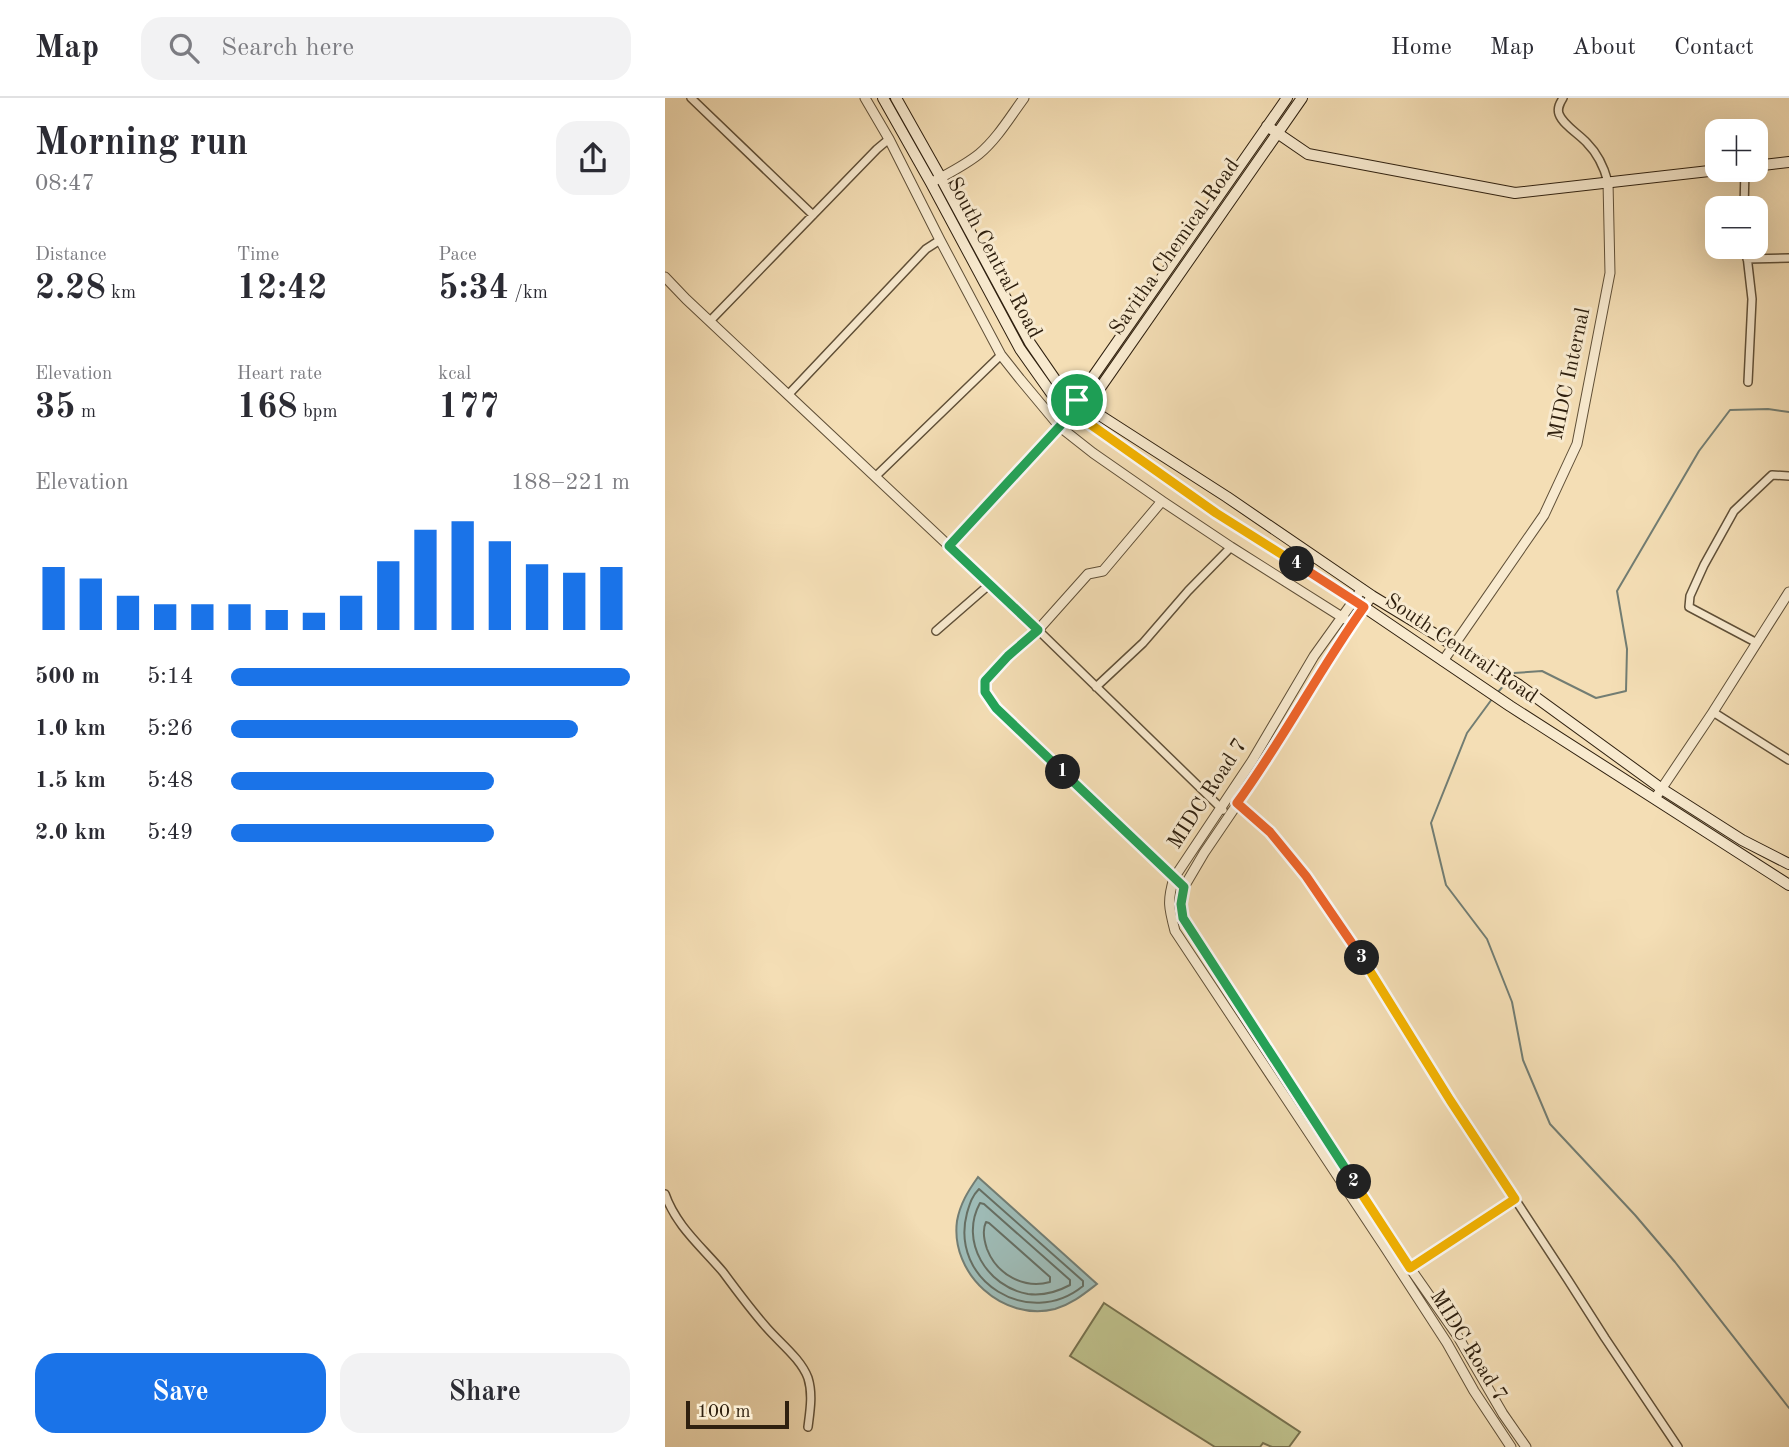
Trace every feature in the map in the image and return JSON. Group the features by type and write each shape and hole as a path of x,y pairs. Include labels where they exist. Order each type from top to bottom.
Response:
{"main road":[{"name":"South Central Road","path":"883,98 936,180 1030,344 1061,388 1227,496 1372,596 1509,679 1662,789 1742,840 1789,864"},
{"name":"South Central Road","path":"896,98 1020,349 1054,397 1216,513 1789,885"},
{"name":"Savitha Chemical Road","path":"1070,410 1287,98"},
{"name":"Savitha Chemical Road","path":"1080,417 1302,98"},
{"path":"1267,126 1308,154 1515,193 1705,171"},
{"path":"1768,164 1789,162"}],"street":[{"path":"691,98 813,215"},
{"path":"866,98 1001,355 1060,426 1093,453 1231,547 1352,624"},
{"path":"936,180 980,154 1024,98"},
{"path":"1563,98 1558,107 1559,114 1603,164 1608,182"},
{"path":"710,321 889,139"},
{"name":"MIDC Internal","path":"1443,662 1544,515 1577,444 1610,273 1608,182"},
{"path":"788,395 926,249 940,240"},
{"path":"1768,258 1789,258"},
{"path":"1747,259 1752,299 1748,382"},
{"path":"665,277 990,584 1230,816"},
{"path":"876,476 1001,355"},
{"path":"949,546 1060,426 1070,410"},
{"path":"1757,643 1689,607 1690,596 1734,511 1772,475 1789,476"},
{"path":"1163,500 1103,571 1088,574 1038,630 1008,656 985,681 985,692 996,708 1184,887"},
{"path":"1096,687 1143,643 1231,547"},
{"path":"936,631 990,584"},
{"name":"MIDC Road 7","path":"1362,589 1314,656 1252,761 1174,878 1169,908 1175,931 1447,1343 1474,1391 1511,1447"},
{"path":"1655,798 1789,592"},
{"name":"MIDC Road 7","path":"1372,596 1339,643 1184,887 1181,904 1183,918 1410,1268 1457,1335 1503,1414 1526,1447"},
{"path":"1713,712 1789,760"},
{"path":"1237,803 1270,832 1306,876 1344,930 1450,1100 1678,1447"},
{"path":"1202,969 1212,964"},
{"path":"1325,1156 1334,1150"},
{"path":"665,1194 676,1218 802,1367 810,1389 811,1405 807,1427"},
{"path":"1410,1268 1515,1199"},
{"path":"1447,1343 1457,1335"}],"green space":[{"path":"1104,1303 1300,1432 1289,1447 1272,1447 1263,1443 1260,1447 1215,1447 1070,1356"}],"water":[{"path":"978,1177 1097,1284 1067,1304 1055,1309 1036,1311 999,1301 984,1290 971,1276 957,1241 960,1209"}],"waterway":[{"path":"1511,676 1514,673 1542,671 1596,698 1626,691 1627,649 1617,591 1699,451 1730,410 1768,409 1789,412"},
{"path":"1498,692 1506,683"},
{"path":"1492,699 1467,733 1431,823 1446,885 1487,939 1512,1002 1523,1060 1550,1124 1675,1262 1789,1408"}],"route":[{"path":"1077,400 1087,407 1080,417 1216,513 1364,607 1237,803 1270,832 1306,876 1344,930 1515,1199 1410,1268 1183,918 1181,904 1184,887 996,708 985,692 985,681 1038,630 949,546 1060,426 1077,400"}]}
